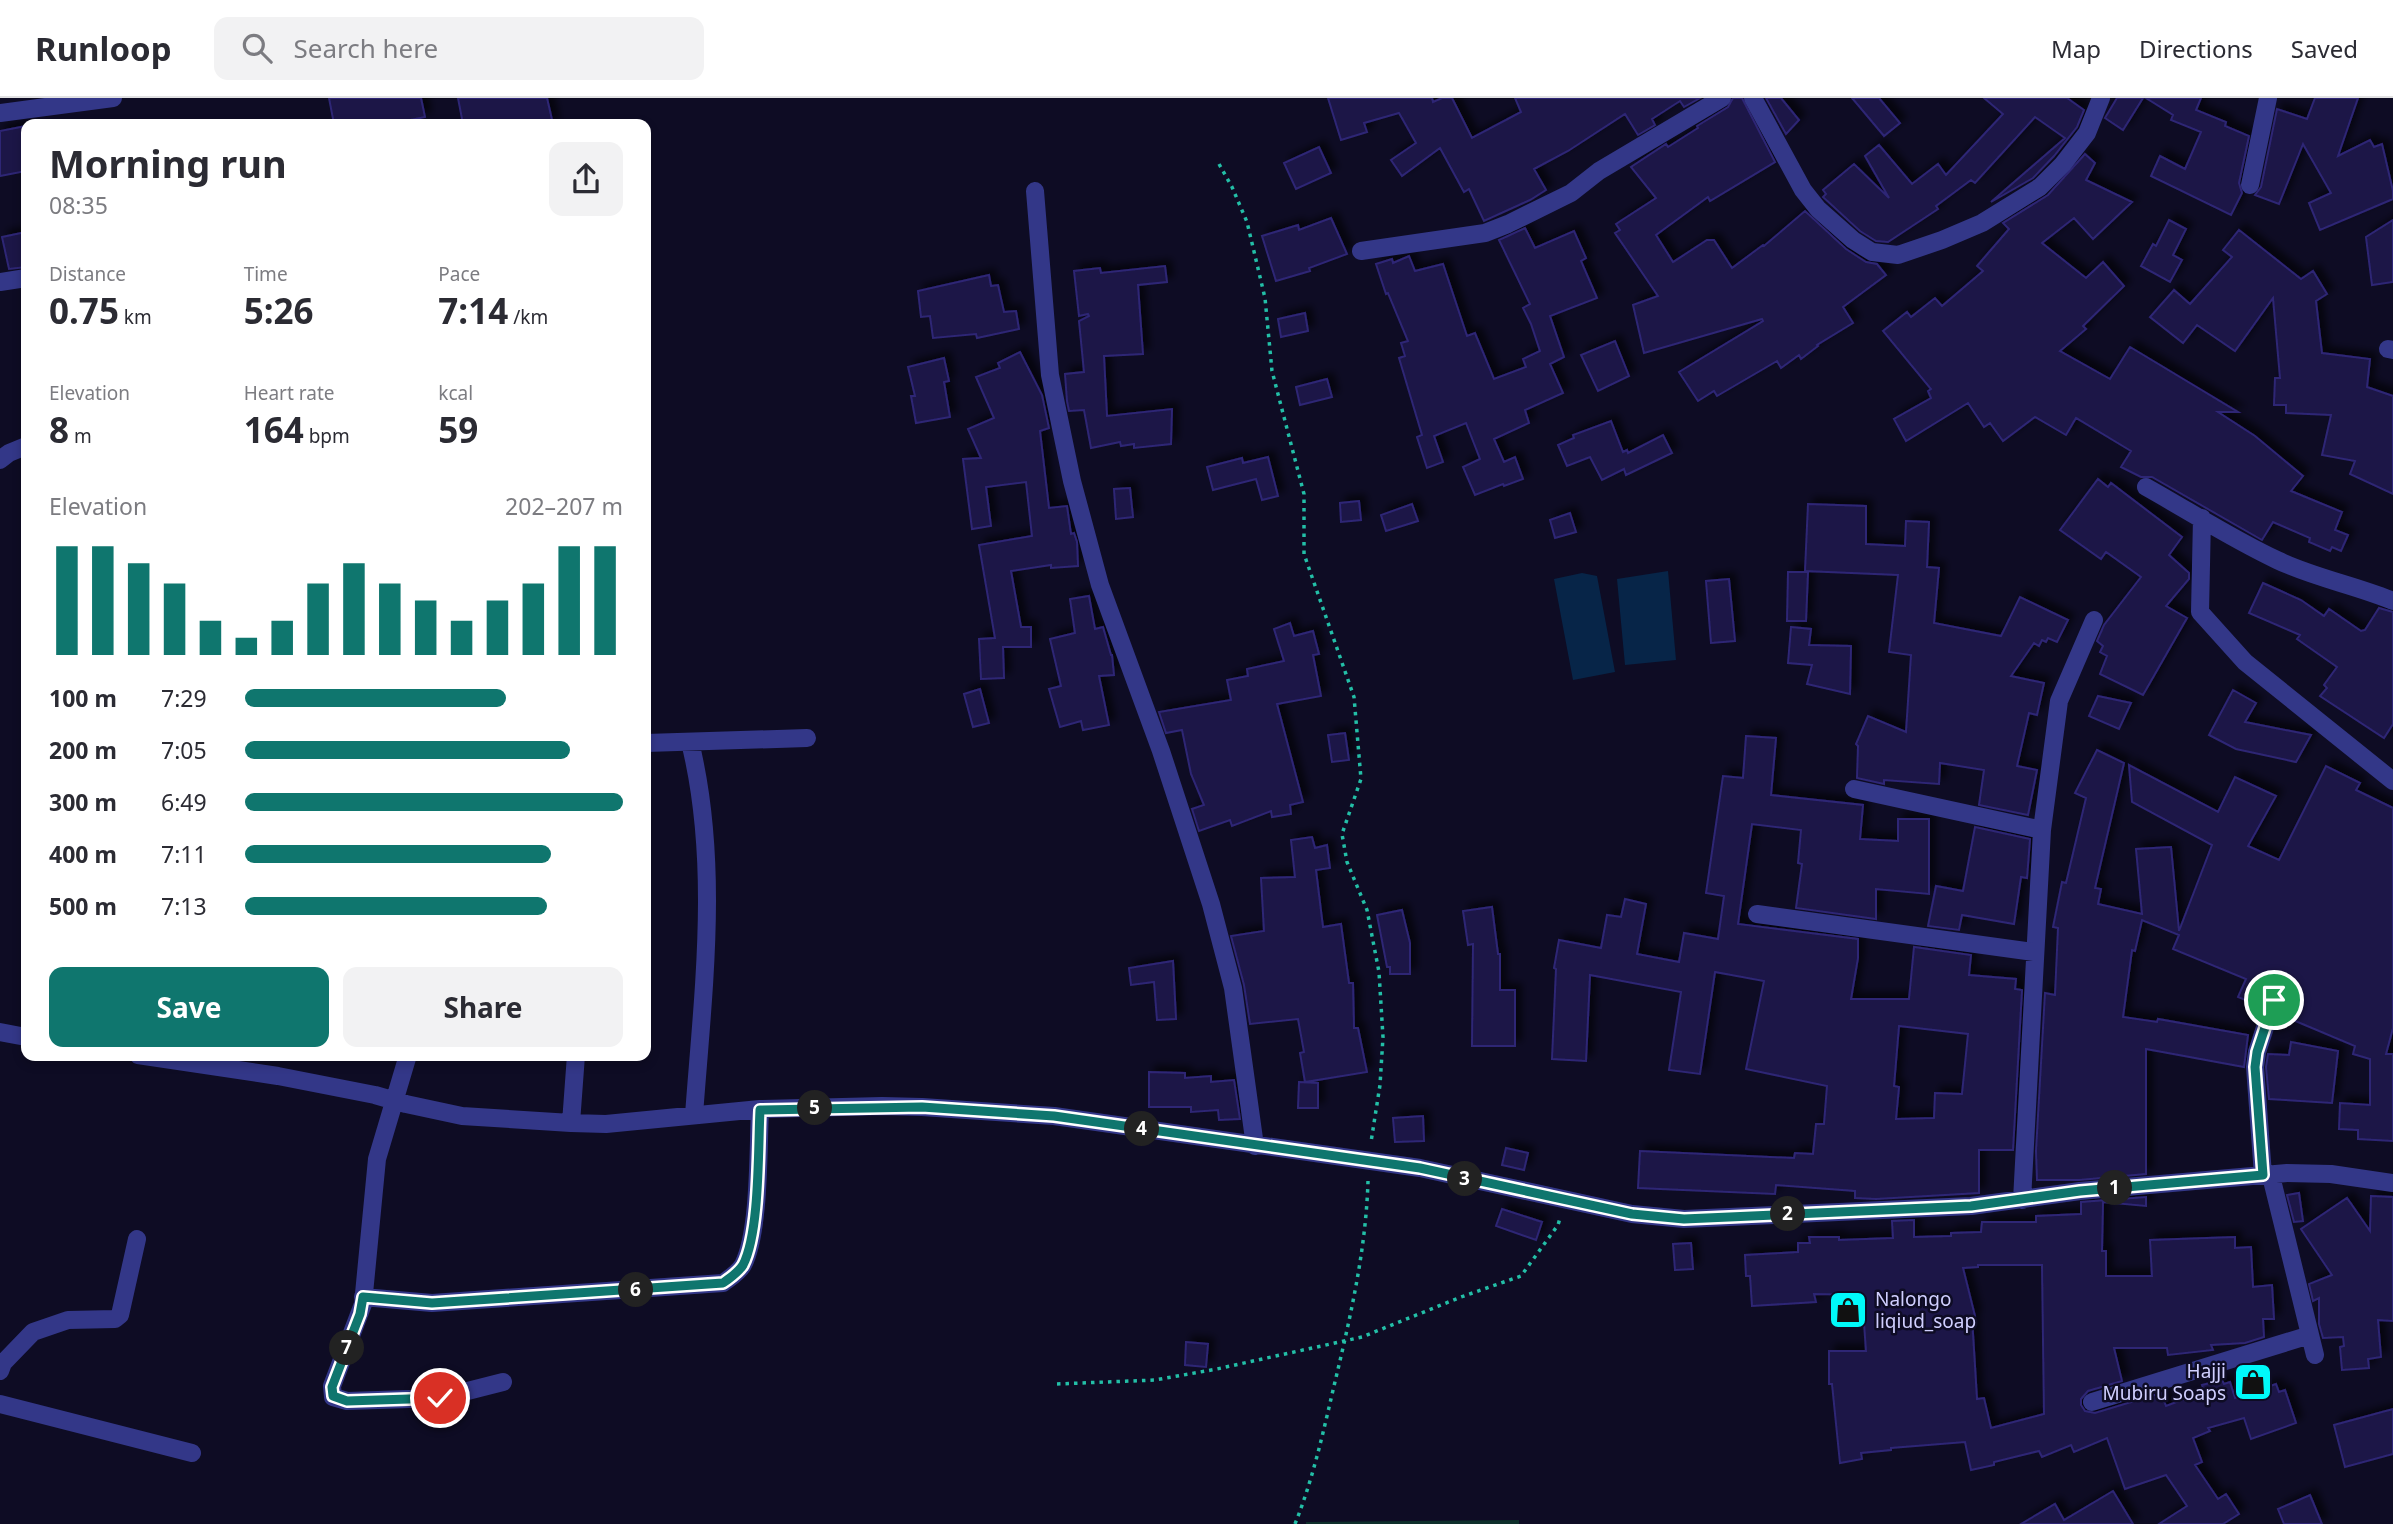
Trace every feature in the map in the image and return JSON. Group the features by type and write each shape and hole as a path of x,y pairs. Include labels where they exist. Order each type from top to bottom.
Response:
{"street":[{"path":"0,113 113,98"},
{"path":"1361,251 1485,233 1508,224 1571,193 1599,171 1722,98"},
{"path":"1753,98 1802,190 1818,209 1853,240 1872,252 1898,255 1982,223 2040,187 2087,133 2101,98"},
{"path":"2250,185 2268,98"},
{"path":"1035,191 1050,375 1072,481 1100,585 1161,751 1211,904 1233,988 1255,1146"},
{"path":"0,282 21,279"},
{"path":"0,460 21,448"},
{"path":"2146,487 2278,561 2393,601"},
{"path":"2202,519 2200,611 2245,662 2393,781"},
{"path":"2022,1200 2042,830 2059,701 2094,620"},
{"path":"651,743 807,738"},
{"path":"690,742 699,781 707,908 694,1115"},
{"path":"1854,789 2042,830"},
{"path":"1757,914 2034,952"},
{"path":"2274,1000 2257,1052 2255,1067 2267,1175 2315,1354"},
{"path":"0,1032 21,1036"},
{"path":"178,1061 278,1076 462,1116 571,1123 606,1124 760,1110 922,1107 1041,1115 1420,1168 1632,1214 1684,1219 1903,1210 2287,1173 2331,1174 2393,1182"},
{"path":"406,1061 377,1159 360,1314 332,1387 333,1396 347,1401 440,1398 503,1382"},
{"path":"571,1123 576,1061"},
{"path":"363,1297 432,1303 723,1283 736,1275 751,1242 760,1110"},
{"path":"0,1371 4,1363 33,1332 68,1320 115,1320 120,1315 136,1239"},
{"path":"2092,1402 2310,1335"},
{"path":"0,1404 192,1453"}],"path":[{"path":"1219,164 1247,222 1265,298 1272,371 1304,494 1304,554 1354,697 1361,779 1342,834 1347,862 1367,910 1376,948 1382,1037 1380,1085 1368,1160 1367,1213 1346,1340 1320,1452 1295,1524"},
{"path":"1057,1384 1155,1380 1363,1337 1521,1276 1558,1225 1566,1199"}],"green space":[{"path":"1519,1520 1519,1524 1306,1524 1306,1522"}],"water":[{"path":"1668,571 1676,660 1625,665 1617,579"},
{"path":"1582,573 1597,576 1615,672 1573,680 1554,579"}],"building":[{"path":"329,98 421,98 425,117 415,119 333,119"},
{"path":"458,98 547,98 552,119 462,119"},
{"path":"1328,98 1432,98 1433,102 1452,98 1472,138 1521,112 1515,98 1700,98 1684,107 1680,101 1652,119 1655,125 1638,135 1625,114 1568,151 1534,169 1546,190 1484,221 1469,189 1464,192 1440,148 1402,176 1391,160 1416,143 1399,113 1364,123 1367,132 1341,140"},
{"path":"1733,98 1742,98 1775,162 1710,201 1708,197 1656,235 1673,262 1707,240 1714,240 1732,268 1764,246 1805,211 1846,249 1866,262 1877,264 1886,275 1843,307 1853,323 1817,345 1801,359 1799,355 1781,368 1777,361 1717,396 1714,391 1698,401 1679,372 1763,321 1762,319 1644,353 1633,305 1658,296 1615,233 1620,230 1616,224 1656,198 1631,167 1666,144 1668,147 1698,128 1697,126 1728,107"},
{"path":"1766,98 1781,98 1799,120 1786,134"},
{"path":"1852,98 1879,98 1900,123 1884,136"},
{"path":"1984,98 2067,98 2084,110 2077,127 2033,178 1991,202 2065,138 2035,117 1975,183 1971,180 1936,206 1938,209 1888,242 1876,241 1860,231 1823,197 1826,194 1823,190 1854,164 1889,198 1865,156 1879,145 1912,184 1938,164 1946,175 2003,114"},
{"path":"2117,98 2143,98 2123,130 2105,118"},
{"path":"2146,98 2201,98 2196,110 2226,122 2225,126 2249,136 2239,183 2242,193 2231,215 2151,176 2160,156 2185,169 2201,132 2171,120 2173,115"},
{"path":"2315,98 2358,98 2338,156 2370,140 2374,147 2382,144 2393,191 2393,199 2320,230 2309,203 2331,193 2303,144 2279,204 2255,195 2261,187 2277,109 2307,119"},
{"path":"21,127 21,172 0,176 0,131"},
{"path":"1319,147 1331,173 1296,189 1284,163"},
{"path":"2085,154 2095,163 2086,180 2132,202 2093,239 2074,218 2042,243 2086,278 2103,262 2124,286 2083,326 2086,329 2060,351 2110,379 2130,347 2238,412 2218,412 2255,436 2303,476 2291,491 2342,512 2335,530 2348,535 2341,551 2332,547 2330,551 2309,542 2310,538 2273,522 2262,540 2152,477 2141,477 2121,467 2131,451 2076,418 2066,435 2035,417 2003,441 1990,423 1984,427 1968,403 1906,441 1894,419 1931,398 1928,391 1931,389 1883,331 1907,312 1911,317 1935,298 1942,306 1983,271 1977,266 2009,229 2003,223 2048,195"},
{"path":"1331,218 1347,254 1309,268 1310,271 1276,281 1262,236 1298,225 1299,230"},
{"path":"2169,220 2186,229 2173,255 2182,260 2170,282 2141,266 2153,244 2156,246"},
{"path":"2393,220 2393,282 2372,285 2366,237"},
{"path":"1525,228 1535,248 1574,231 1586,258 1581,261 1597,298 1550,316 1564,357 1550,364 1563,393 1525,410 1529,423 1494,439 1504,462 1515,457 1523,479 1475,495 1463,467 1480,459 1466,423 1434,436 1443,462 1427,468 1417,437 1422,435 1399,358 1405,356 1401,343 1408,341 1388,293 1386,294 1376,264 1392,259 1393,263 1409,256 1415,271 1443,264 1467,336 1475,333 1494,379 1526,367 1523,359 1540,351 1523,308 1530,304 1499,240"},
{"path":"2239,230 2301,279 2313,271 2327,294 2316,301 2322,353 2370,359 2367,387 2393,396 2393,494 2350,474 2355,461 2322,455 2331,415 2286,413 2286,405 2274,405 2275,378 2280,378 2273,298 2235,351 2197,325 2183,343 2150,317 2174,290 2190,304 2232,257 2223,250"},
{"path":"21,233 21,268 9,269 2,237"},
{"path":"1165,266 1167,282 1138,285 1143,354 1104,356 1107,416 1172,409 1171,444 1134,448 1134,444 1121,446 1120,442 1091,448 1084,410 1069,411 1067,401 1065,374 1084,372 1079,321 1089,316 1079,316 1074,271 1100,268 1101,273"},
{"path":"989,275 991,286 998,285 1004,312 1016,311 1019,329 977,338 976,334 933,338 930,316 921,317 918,291"},
{"path":"1305,313 1308,331 1281,337 1278,319"},
{"path":"1615,341 1629,376 1598,391 1581,355"},
{"path":"1020,352 1042,395 1049,428 1040,431 1049,508 1067,506 1071,534 1074,533 1077,542 1078,566 1051,568 1051,565 1011,571 1021,627 1031,627 1031,647 1003,647 1004,678 981,679 979,639 995,638 979,545 1032,536 1026,482 986,487 991,526 972,529 963,459 981,458 968,429 994,418 976,377 1000,368 998,363"},
{"path":"944,358 949,381 944,382 950,417 916,423 911,396 915,396 908,367"},
{"path":"1327,379 1332,397 1300,405 1296,387"},
{"path":"1611,421 1623,452 1627,450 1628,453 1663,435 1672,453 1626,475 1624,469 1602,480 1590,457 1567,466 1558,445 1574,438 1573,435"},
{"path":"1268,457 1278,496 1262,500 1256,479 1213,490 1207,467 1242,458 1243,463"},
{"path":"2098,479 2108,487 2111,483 2182,537 2169,555 2189,573 2189,579 2166,606 2187,618 2143,695 2100,674 2107,656 2100,652 2103,646 2097,641 2104,625 2141,577 2106,552 2101,559 2060,530"},
{"path":"1130,488 1133,517 1116,519 1114,489"},
{"path":"1359,501 1361,520 1341,522 1340,503"},
{"path":"1412,504 1418,521 1386,531 1381,515"},
{"path":"1808,504 1866,506 1866,544 1905,546 1906,521 1929,522 1927,567 1939,568 1934,623 2001,636 2020,597 2068,620 2057,642 2048,638 2046,642 2042,640 2039,646 2034,643 2011,676 2044,683 2037,715 2029,713 2017,766 2037,770 2028,815 1979,805 1984,770 1940,763 1939,784 1884,780 1884,784 1857,778 1856,744 1868,716 1906,732 1911,655 1889,652 1898,575 1805,571"},
{"path":"1570,513 1576,532 1555,538 1550,520"},
{"path":"1788,572 1808,572 1806,621 1787,621"},
{"path":"1729,579 1735,641 1711,643 1706,581"},
{"path":"2263,583 2301,600 2324,616 2329,609 2361,631 2365,630 2379,608 2393,612 2393,724 2384,738 2320,696 2327,688 2324,685 2337,667 2297,639 2300,635 2249,613"},
{"path":"1089,596 1095,629 1103,627 1112,655 1114,675 1099,676 1109,725 1083,730 1081,721 1060,727 1049,689 1061,686 1050,639 1075,633 1070,599"},
{"path":"1290,623 1294,636 1313,631 1319,654 1313,655 1321,696 1277,704 1303,802 1290,805 1291,814 1272,817 1271,811 1232,826 1230,820 1199,831 1192,809 1204,805 1191,774 1182,730 1166,733 1159,712 1231,700 1227,680 1248,676 1247,669 1284,661 1274,629"},
{"path":"1791,627 1811,629 1809,645 1851,646 1850,694 1807,684 1812,665 1788,663"},
{"path":"980,689 989,723 973,727 964,694"},
{"path":"2233,690 2256,703 2245,722 2311,735 2296,762 2236,749 2209,735"},
{"path":"2098,696 2131,703 2119,729 2089,716"},
{"path":"1345,733 1349,760 1332,762 1328,735"},
{"path":"1746,736 1776,738 1771,795 1863,805 1860,839 1898,841 1898,819 1929,819 1929,894 1876,889 1876,919 1796,908 1802,864 1798,863 1801,830 1752,824 1738,924 1858,939 1858,958 1851,999 1909,999 1914,947 1971,955 1969,975 2016,979 2015,989 2022,990 2013,1150 1979,1150 1979,1193 1876,1199 1855,1198 1855,1191 1776,1185 1775,1194 1638,1188 1640,1151 1794,1158 1795,1153 1813,1154 1816,1124 1824,1124 1827,1086 1746,1069 1764,981 1715,972 1700,1074 1669,1070 1681,992 1590,975 1586,1061 1552,1059 1554,968 1559,940 1601,948 1607,915 1621,917 1625,899 1646,904 1637,954 1679,962 1684,933 1718,939 1724,896 1706,893 1723,776 1743,778","holes":["1899,1026 1968,1034 1962,1094 1935,1093 1934,1118 1896,1119 1899,1087 1894,1086"]},
{"path":"2097,750 2124,763 2095,888 2101,889 2098,904 2142,914 2136,849 2171,847 2179,931 2212,845 2132,802 2129,765 2218,812 2235,777 2276,796 2248,846 2279,860 2326,766 2360,783 2356,790 2393,808 2393,1028 2386,1054 2393,1054 2393,1141 2358,1139 2358,1130 2339,1129 2340,1103 2370,1105 2370,1059 2353,1054 2355,1046 2293,1020 2294,1010 2283,1008 2285,997 2278,989 2266,992 2260,1006 2238,997 2246,979 2173,949 2179,935 2142,920 2135,951 2132,950 2123,1017 2157,1022 2158,1019 2248,1035 2244,1067 2146,1049 2146,1174 2079,1180 2037,1180 2036,1151 2045,993 2055,995 2058,928 2053,927 2062,882 2066,883 2086,798 2075,793"},
{"path":"1975,827 2030,839 2027,878 2021,877 2014,924 1962,915 1959,930 1928,926 1936,886 1963,891"},
{"path":"1312,837 1315,848 1327,845 1330,868 1316,870 1323,927 1341,924 1349,983 1353,983 1354,1028 1358,1028 1367,1072 1305,1082 1300,1053 1304,1052 1298,1019 1250,1024 1244,985 1231,936 1264,931 1261,878 1295,877 1291,840"},
{"path":"1492,907 1500,954 1500,990 1515,990 1515,1046 1472,1046 1473,944 1468,945 1463,911"},
{"path":"1402,910 1410,943 1410,974 1390,974 1377,915"},
{"path":"1173,961 1176,1019 1157,1020 1154,982 1131,985 1129,968"},
{"path":"2291,1042 2338,1051 2332,1103 2269,1099 2266,1067 2268,1054 2289,1055"},
{"path":"1149,1072 1185,1073 1185,1078 1211,1076 1211,1082 1234,1080 1240,1119 1219,1120 1218,1110 1191,1112 1191,1107 1149,1107"},
{"path":"1299,1082 1318,1083 1318,1108 1298,1108"},
{"path":"1423,1116 1424,1141 1395,1142 1393,1118"},
{"path":"1506,1148 1528,1153 1524,1170 1502,1165"},
{"path":"2299,1193 2303,1221 2294,1222 2287,1195"},
{"path":"2371,1196 2393,1197 2393,1321 2378,1320 2381,1357 2368,1359 2369,1368 2342,1370 2340,1347 2344,1346 2343,1337 2323,1338 2319,1324 2319,1298 2313,1301 2309,1284 2332,1275 2301,1229 2347,1198 2370,1231"},
{"path":"2146,1197 2146,1206 2103,1202 2102,1251 2106,1251 2106,1276 2152,1276 2150,1240 2235,1237 2235,1248 2251,1247 2253,1287 2272,1285 2274,1319 2263,1319 2264,1337 2245,1343 2211,1345 2213,1350 2168,1355 2167,1348 2114,1348 2122,1381 2088,1391 2081,1399 2085,1411 2095,1413 2161,1393 2166,1406 2204,1392 2202,1385 2222,1380 2224,1384 2230,1382 2235,1398 2276,1384 2279,1392 2285,1390 2296,1423 2251,1439 2244,1418 2208,1428 2210,1431 2193,1438 2202,1462 2195,1465 2218,1499 2226,1494 2239,1514 2223,1524 2159,1524 2187,1506 2166,1475 2125,1489 2107,1438 2074,1452 2071,1445 2042,1457 2039,1451 1971,1470 1965,1442 1861,1453 1862,1459 1840,1463 1832,1384 1829,1384 1829,1351 1866,1351 1862,1295 1814,1294 1816,1302 1752,1306 1745,1255 1798,1252 1798,1243 1810,1243 1809,1237 1839,1237 1839,1240 1893,1238 1892,1221 1914,1220 1914,1237 1981,1232 1982,1222 2036,1222 2036,1216 2081,1214 2081,1202","holes":["1978,1265 2042,1265 2044,1414 1991,1428 1984,1398 1977,1399 1972,1317 1975,1316 1963,1268"]},
{"path":"1502,1209 1542,1222 1536,1240 1496,1226"},
{"path":"1691,1243 1693,1269 1675,1270 1673,1244"},
{"path":"1186,1342 1208,1344 1206,1367 1185,1365"},
{"path":"2393,1409 2393,1454 2345,1467 2334,1425"},
{"path":"2113,1491 2133,1524 2021,1524 2055,1504 2064,1520"},
{"path":"2310,1495 2322,1524 2284,1524 2278,1509"}],"place":[{"name":"Nalongo liqiud_soap","path":"1848,1310"},
{"name":"Hajji Mubiru Soaps","path":"2253,1382"}],"route":[{"path":"440,1398 347,1401 333,1396 332,1387 360,1314 363,1297 432,1303 723,1283 736,1275 751,1242 760,1110 882,1106 1054,1116 1420,1168 1632,1214 1684,1219 1971,1206 2080,1191 2263,1175 2255,1067 2257,1052 2274,1000"}]}
